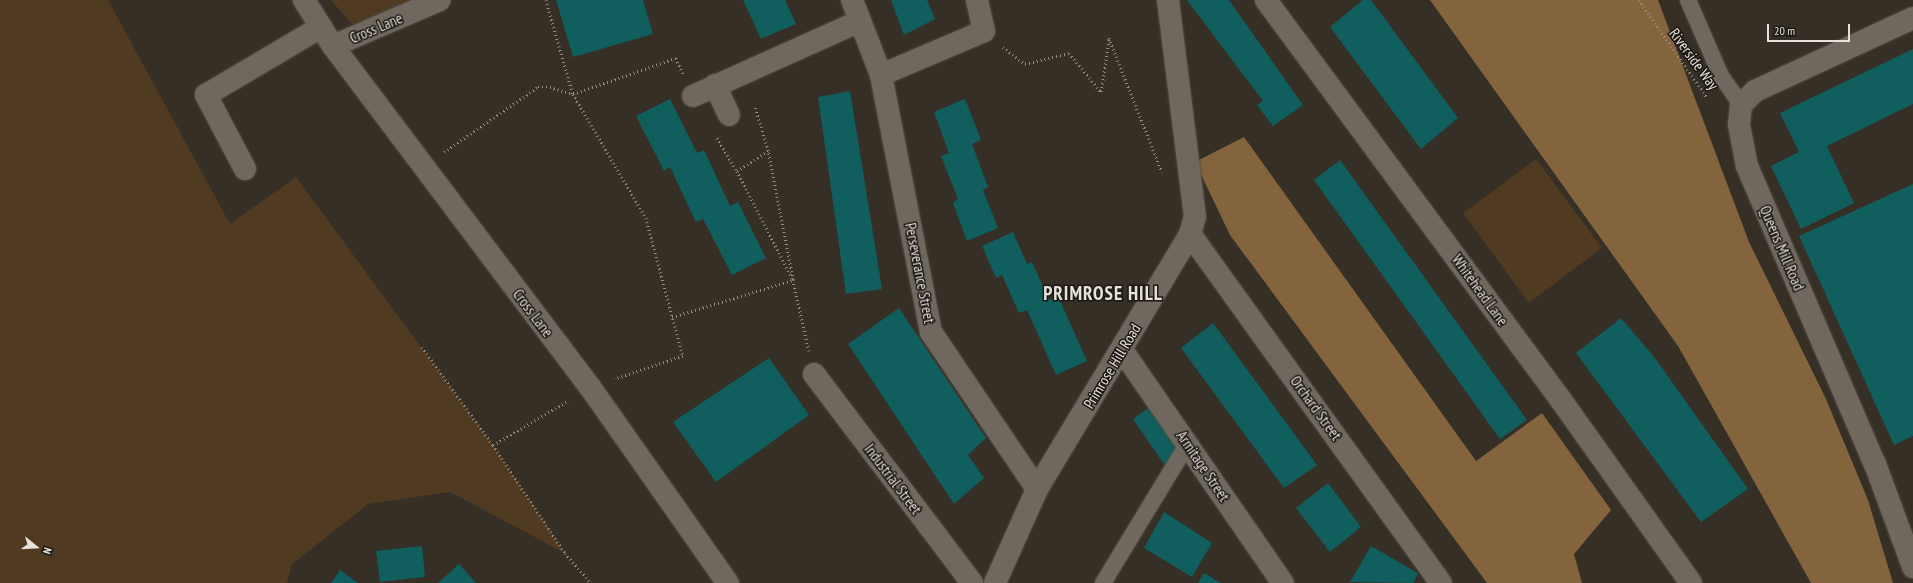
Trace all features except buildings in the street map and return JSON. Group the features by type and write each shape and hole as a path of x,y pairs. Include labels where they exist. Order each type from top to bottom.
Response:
{"street":[{"name":"Cross Lane","path":"304,0 333,46 590,387 728,583"},
{"name":"Cross Lane","path":"333,46 440,0"},
{"name":"Perseverance Street","path":"852,0 882,75 931,332 1037,489"},
{"path":"882,75 984,31 978,0"},
{"name":"Primrose Hill Road","path":"995,583 1037,489 1122,350 1190,234 1196,216 1168,0"},
{"name":"Whitehead Lane","path":"1266,0 1561,400 1691,583"},
{"path":"1740,115 1755,91 1778,79 1913,18"},
{"path":"693,96 860,21"},
{"path":"245,169 206,95 321,27"},
{"path":"715,85 729,116"},
{"name":"Queens Mill Road","path":"1740,115 1747,166 1875,464 1913,567"},
{"name":"Orchard Street","path":"1190,234 1441,583"},
{"name":"Armitage Street","path":"1122,350 1188,443 1283,583"},
{"name":"Industrial Street","path":"814,374 972,583"}],"lane":[{"path":"1688,0 1721,76 1740,115"},
{"path":"1103,583 1188,443"}],"path":[{"path":"493,445 590,387 683,356 646,218 573,94 546,0"},
{"name":"Riverside Way","path":"1639,0 1700,91 1740,115"},
{"path":"984,31 1025,64 1069,53 1101,92 1109,38 1165,179"},
{"path":"424,166 538,87 550,87 573,94"},
{"path":"768,151 793,280 814,374"},
{"path":"737,172 793,280"},
{"path":"672,317 793,280"},
{"path":"422,347 493,445 565,552 591,583"}],"shaded area":[{"path":"0,0 108,0 230,224 296,177 493,445 565,553 450,492 368,504 292,564 287,583 0,583"},
{"path":"331,0 417,0 353,25"},
{"path":"1430,0 1658,0 1749,242 1826,399 1868,500 1893,583 1811,583 1678,346"},
{"path":"1244,137 1476,461 1542,413 1611,510 1574,554 1582,583 1487,583 1230,235 1195,162"},
{"path":"1536,159 1602,248 1529,303 1463,213"}],"district":[{"name":"PRIMROSE HILL","path":"1103,294"}]}
